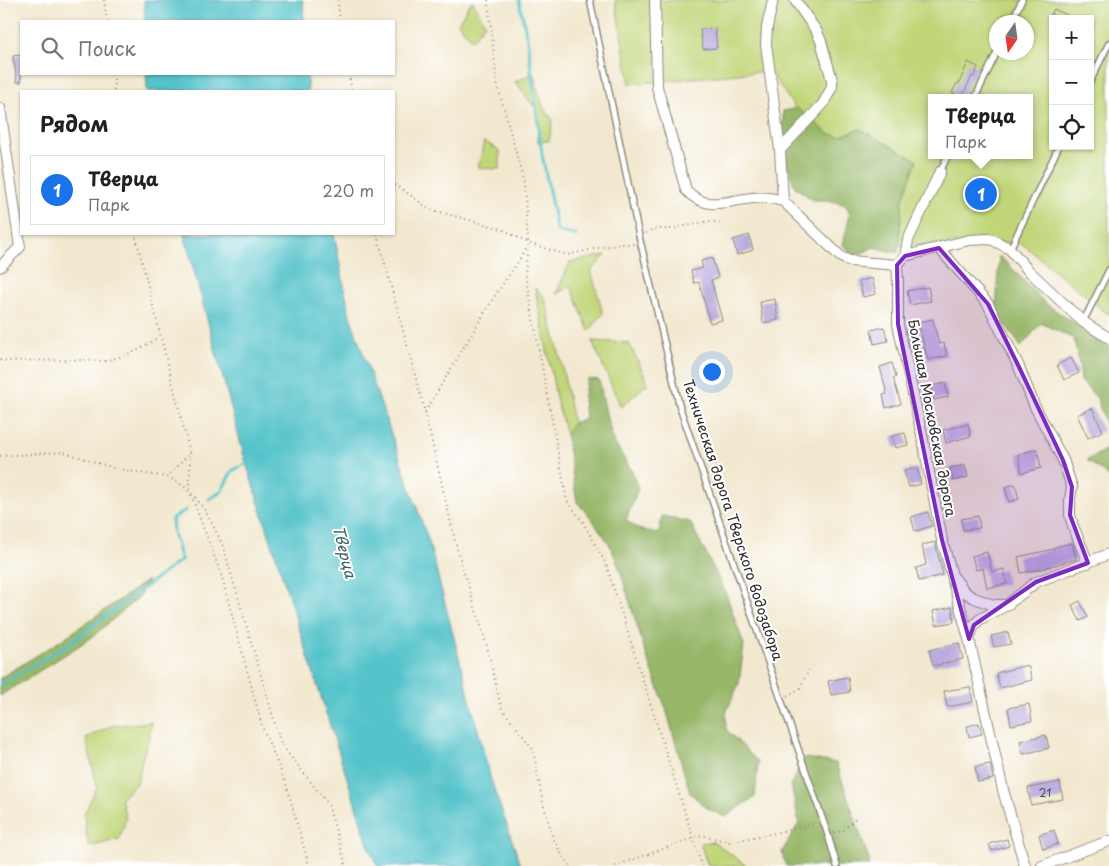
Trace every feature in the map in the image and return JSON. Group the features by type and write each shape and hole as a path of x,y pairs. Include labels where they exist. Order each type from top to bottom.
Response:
{"street":[{"path":"655,0 657,87 686,190 692,198 714,204 754,198 783,201 841,257 850,261 897,265 905,256 908,240 940,172"},
{"path":"773,0 767,27 766,44 780,150 783,201"},
{"path":"780,150 823,104 832,86 821,41 795,0"},
{"path":"0,108 20,247 0,267"},
{"path":"905,256 969,240 993,240 1010,249 1026,269 1083,322 1109,338"},
{"path":"939,248 988,304 1019,367 1034,405 1063,460 1072,487 1070,515 1088,563"},
{"name":"Большая Московская дорога","path":"897,265 898,324 942,540 969,639 1003,790 1025,866"},
{"path":"969,639 974,625 980,619 1006,605 1036,582 1109,554"},
{"name":"Большая Московская дорога","path":"952,575 965,592 972,597 993,605 1006,605"},
{"path":"1042,866 1109,841"}],"lane":[{"name":"Техническая дорога Тверского водозабора","path":"590,0 639,236 680,408 828,835 837,866"},
{"path":"1014,15 1022,0"},
{"path":"1094,74 1109,43"},
{"path":"977,94 993,60"},
{"path":"1010,249 1057,150"},
{"path":"940,172 946,159"},
{"path":"1083,322 1109,270"}],"path":[{"path":"104,0 107,20"},
{"path":"338,0 340,20"},
{"path":"488,0 497,83 524,182 528,243 525,275 567,501 583,522 606,564 702,866"},
{"path":"114,75 114,90"},
{"path":"349,75 352,90"},
{"path":"395,186 429,209 502,229 528,243 567,255 623,244 642,244"},
{"path":"639,236 653,228 671,229 710,221 723,224"},
{"path":"135,235 190,453 190,490 221,574 262,726 286,784 309,866"},
{"path":"377,235 425,412 457,549 487,646 501,707 533,749 543,803 553,838 562,855 571,866"},
{"path":"425,412 528,243"},
{"path":"0,360 105,361 138,350 160,337"},
{"path":"0,456 62,452 117,469 167,477 190,490 209,516 223,546 281,744 328,804 346,866"},
{"path":"167,477 190,453"},
{"path":"781,700 800,688 809,670"},
{"path":"828,835 844,830 856,818"},
{"path":"615,866 702,835 729,842 823,821"}],"highlighted area":[{"path":"939,248 988,304 1063,460 1072,487 1070,515 1088,563 1036,582 974,625 969,639 942,540 898,324 897,265 905,256"}],"green space":[{"path":"472,0 485,24 472,40 458,23"},
{"path":"615,0 1109,0 1109,315 1020,242 888,246 770,71 630,84"},
{"path":"533,73 543,107 553,120 549,141 538,142 537,110 515,82"},
{"path":"797,108 829,134 840,136 860,129 917,160 903,199 898,253 874,247 854,257 843,245 850,214 846,205 828,200 813,200 795,187 782,145 783,111"},
{"path":"484,141 500,151 500,169 478,168"},
{"path":"606,255 591,271 603,314 589,331 571,286 556,294 570,262"},
{"path":"999,256 1046,304 1109,346 1109,429 1107,429 1097,398 1081,381 1074,339 1041,323 1021,347 996,311"},
{"path":"535,288 545,298 561,361 573,423 566,434 557,402"},
{"path":"592,341 629,343 648,383 621,407"},
{"path":"587,379 599,380 608,423 615,444 632,471 638,489 626,520 638,529 659,534 662,516 690,522 725,591 744,645 739,683 726,713 726,729 758,762 755,797 725,817 708,809 690,793 666,709 644,648 619,567 609,543 577,502 566,434 573,423 585,418 583,399"},
{"path":"1109,448 1109,477 1087,460"},
{"path":"148,580 138,598 91,638 0,696 0,678 57,643"},
{"path":"151,722 150,736 142,759 138,781 121,799 126,819 119,839 89,847 84,814 97,787 86,738 111,726"},
{"path":"805,758 836,763 869,860 869,866 786,866 782,852 799,823 791,784"},
{"path":"714,842 747,866 708,866 700,843"}],"water":[{"path":"144,0 303,0 304,20 145,20"},
{"path":"146,75 307,75 308,90 147,90"},
{"path":"184,235 334,235 350,316 429,542 491,780 521,866 377,866 369,847 246,463"}],"building":[{"path":"1054,9 1067,15 1051,15"},
{"path":"715,28 717,48 703,49 700,29"},
{"path":"20,55 21,82 17,82 13,56"},
{"path":"968,62 978,67 963,94 952,93 957,83 959,84"},
{"path":"749,235 753,250 737,255 733,240"},
{"path":"712,258 718,278 711,280 722,320 710,323 699,282 694,283 691,271 703,268 701,261"},
{"path":"872,278 876,294 863,297 859,281"},
{"path":"928,287 931,301 910,305 907,291"},
{"path":"775,299 778,320 763,323 760,302"},
{"path":"933,319 939,344 944,343 947,356 928,360 918,322"},
{"path":"884,327 888,341 874,344 871,330"},
{"path":"1071,358 1079,373 1064,380 1057,365"},
{"path":"892,363 896,377 893,378 901,404 886,408 883,395 887,394 880,367"},
{"path":"945,383 948,397 934,400 931,386"},
{"path":"1092,408 1103,431 1088,438 1077,415"},
{"path":"968,424 971,436 946,443 943,430"},
{"path":"905,433 908,445 895,448 892,436"},
{"path":"1037,449 1041,468 1022,473 1018,454"},
{"path":"965,465 968,477 953,481 950,468"},
{"path":"917,468 921,484 909,487 904,471"},
{"path":"1015,484 1019,499 1009,502 1005,487"},
{"path":"928,512 932,526 915,531 911,517"},
{"path":"978,516 980,528 963,530 961,519"},
{"path":"935,542 943,575 919,581 916,568 926,565 922,545"},
{"path":"1072,543 1076,559 1047,568 1021,573 1018,557"},
{"path":"987,552 992,572 1004,569 1007,584 987,588 983,568 976,570 972,556"},
{"path":"1080,601 1088,617 1080,621 1072,605"},
{"path":"952,607 954,622 936,625 933,611"},
{"path":"1008,632 1011,644 994,647 991,636"},
{"path":"959,643 963,659 933,666 929,650"},
{"path":"1028,665 1032,680 1000,688 996,673"},
{"path":"848,677 850,692 831,695 828,681"},
{"path":"970,687 973,702 947,707 944,691"},
{"path":"1029,704 1032,721 1011,725 1008,708"},
{"path":"979,723 982,734 969,737 967,726"},
{"path":"1046,735 1049,748 1023,754 1020,741"},
{"path":"990,764 993,779 978,782 975,767"},
{"path":"1060,782 1063,799 1031,805 1028,788"},
{"path":"1054,830 1058,844 1043,849 1039,835"},
{"path":"1007,839 1009,846 992,851 989,844"}],"waterway":[{"path":"519,0 527,38 542,154 557,231 576,235"},
{"path":"209,499 221,492 232,471 249,462"},
{"path":"0,685 70,643 181,560 173,532 172,519 186,510"}],"place":[{"name":"Тверца","path":"981,194"}]}
